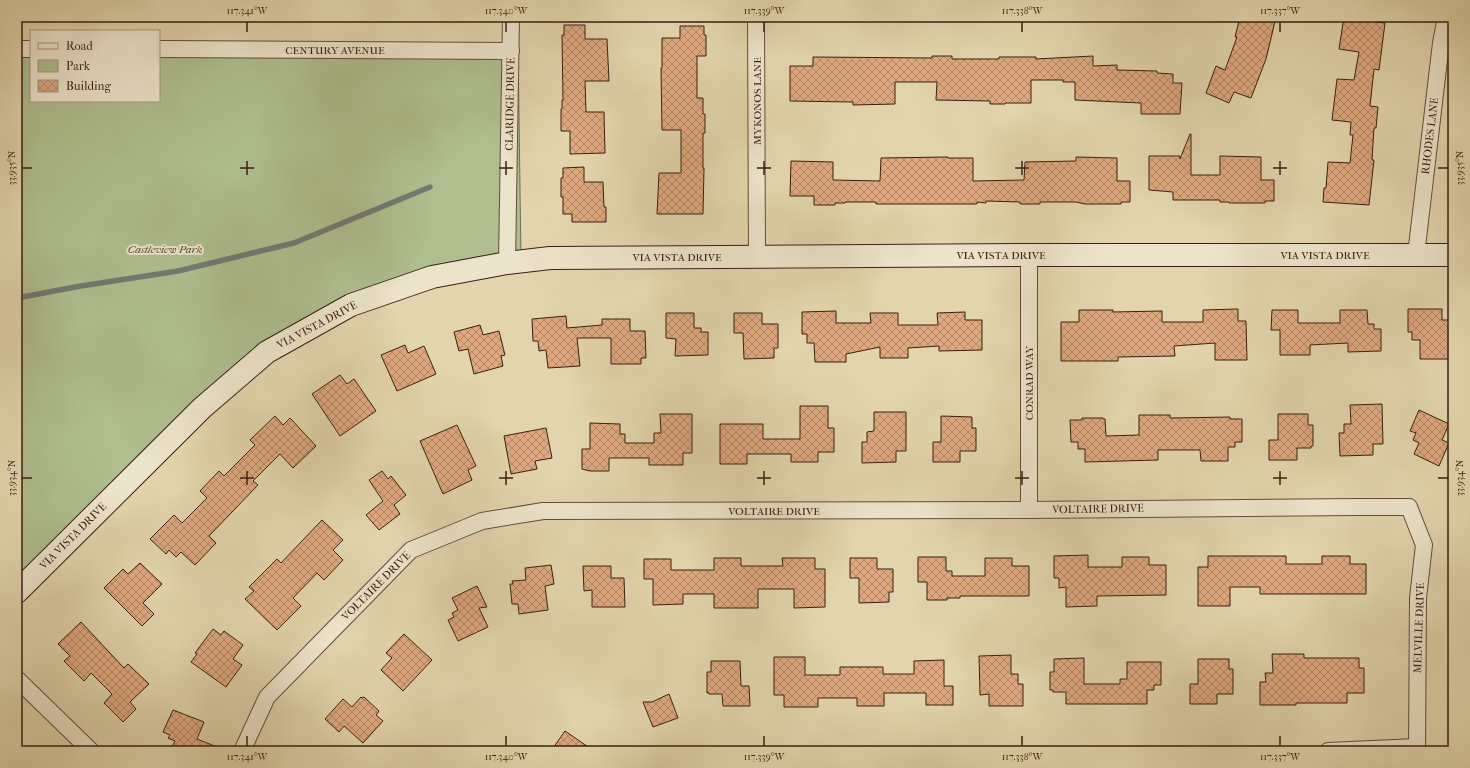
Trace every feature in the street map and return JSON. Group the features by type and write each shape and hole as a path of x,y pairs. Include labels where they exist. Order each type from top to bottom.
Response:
{"street":[{"name":"CLARIDGE DRIVE","path":"507,263 511,17"},
{"name":"MYKONOS LANE","path":"756,17 757,256"},
{"name":"RHODES LANE","path":"1416,255 1441,43 1446,17"},
{"path":"17,49 30,49"},
{"name":"CENTURY AVENUE","path":"160,50 511,51"},
{"name":"VIA VISTA DRIVE","path":"17,592 202,408 266,352 351,305 432,277 507,263 550,258 1029,255 1453,255"},
{"name":"CONRAD WAY","path":"1029,255 1030,510"},
{"name":"VOLTAIRE DRIVE","path":"242,751 266,697 411,550 482,521 543,511 1030,510 1409,507"},
{"name":"MELVILLE DRIVE","path":"1409,507 1424,546 1418,598 1417,749"},
{"path":"17,679 91,751"},
{"path":"1328,751 1417,749"}],"green space":[{"name":"Castleview Park","path":"17,46 30,46 30,102 160,102 160,46 518,46 521,260 509,260 298,332 17,592"}],"building":[{"path":"1240,17 1276,17 1266,59 1251,98 1234,92 1229,103 1206,93 1216,66 1225,70 1237,37 1235,37"},
{"path":"1344,17 1377,17 1376,22 1385,23 1379,70 1374,69 1370,106 1378,107 1376,128 1374,128 1372,160 1374,160 1369,205 1323,202 1324,188 1326,188 1328,162 1350,163 1353,135 1350,135 1351,122 1332,120 1337,79 1354,80 1359,52 1339,49"},
{"path":"564,25 585,25 585,39 607,39 609,81 585,81 586,112 604,112 605,153 570,154 570,131 561,131 561,109 563,100 562,35 564,35"},
{"path":"680,26 704,26 704,35 706,35 706,56 697,56 697,98 703,98 703,114 705,114 705,133 703,133 703,214 657,214 659,173 681,173 681,130 662,130 661,68 662,38 680,38"},
{"path":"932,56 952,56 952,59 1036,57 1036,59 1093,56 1093,66 1117,65 1117,70 1157,71 1157,73 1173,74 1173,83 1182,83 1180,114 1141,114 1141,103 1075,100 1075,82 1063,82 1063,80 1031,80 1031,103 990,104 990,101 936,100 937,82 895,82 895,104 853,105 853,102 790,101 790,66 813,66 813,57 932,58"},
{"path":"1190,134 1191,175 1220,175 1220,156 1261,157 1261,180 1274,180 1274,201 1265,201 1265,203 1229,203 1220,202 1220,200 1173,200 1173,192 1149,190 1149,156 1180,156 1180,159"},
{"path":"1076,157 1117,158 1117,181 1130,181 1130,202 1121,202 1121,204 1040,202 1040,204 1020,204 1020,202 986,201 986,203 977,202 977,204 876,204 876,202 845,202 835,203 835,205 814,205 814,196 790,196 791,161 833,162 833,180 880,181 881,158 973,158 973,181 1024,180 1025,162 1076,161"},
{"path":"584,167 584,182 603,182 606,222 572,222 572,214 563,214 561,178 563,178 563,168"},
{"path":"1238,309 1238,321 1246,321 1247,360 1215,360 1215,343 1174,346 1175,356 1118,357 1118,361 1061,361 1061,322 1079,322 1079,310 1113,310 1113,312 1162,311 1162,322 1203,322 1203,310"},
{"path":"1408,309 1442,309 1442,320 1451,320 1451,359 1420,359 1420,340 1412,340 1412,332 1408,332"},
{"path":"1272,310 1298,310 1298,323 1340,323 1340,310 1367,310 1368,324 1374,324 1374,329 1381,329 1381,351 1348,352 1348,343 1310,345 1310,355 1280,355 1280,330 1271,330"},
{"path":"836,311 836,323 871,323 870,313 898,313 898,325 938,325 937,313 965,312 965,320 982,320 982,350 939,351 939,346 908,348 908,358 880,358 880,347 846,354 846,362 815,362 814,343 807,343 807,334 802,334 802,312"},
{"path":"666,313 694,313 694,328 701,328 701,332 708,332 708,355 675,356 676,339 666,338"},
{"path":"734,313 762,313 762,324 778,324 778,348 774,348 774,358 744,359 743,333 734,333"},
{"path":"566,316 567,328 602,325 602,319 630,319 630,331 645,331 646,358 641,358 641,364 611,364 611,338 577,338 580,366 548,368 546,350 539,351 538,341 533,341 532,319"},
{"path":"480,325 483,335 499,331 505,355 501,356 503,366 474,374 468,349 459,351 454,332"},
{"path":"405,345 408,353 424,346 436,374 397,391 381,355"},
{"path":"340,375 347,384 354,379 376,411 340,436 312,394"},
{"path":"1382,404 1383,444 1373,444 1373,455 1340,456 1339,433 1344,433 1344,424 1351,424 1350,405"},
{"path":"800,406 828,406 828,428 834,428 834,452 818,452 818,462 791,462 791,454 747,454 747,464 720,464 720,424 763,424 763,439 800,439"},
{"path":"1419,410 1449,424 1442,440 1449,443 1439,466 1414,454 1419,443 1413,440 1416,433 1410,431"},
{"path":"874,412 906,412 906,451 896,451 896,462 862,463 862,442 867,442 867,432 874,431"},
{"path":"660,414 692,414 692,453 683,453 683,465 649,465 649,458 609,458 609,471 590,471 582,469 582,449 590,449 590,423 620,424 620,434 625,434 625,443 654,443 654,433 661,433"},
{"path":"1278,414 1308,414 1308,425 1313,425 1313,446 1311,446 1311,448 1297,448 1297,460 1269,460 1269,440 1278,440"},
{"path":"1139,415 1170,415 1170,418 1230,417 1230,419 1242,419 1242,442 1235,442 1235,447 1228,447 1228,461 1201,461 1200,450 1158,450 1158,460 1085,462 1085,449 1078,449 1078,442 1071,442 1070,420 1082,420 1082,418 1103,418 1105,419 1106,436 1139,435"},
{"path":"275,416 283,425 290,418 316,446 293,468 280,454 253,481 258,485 209,536 216,543 195,565 181,552 176,557 169,550 166,554 150,539 174,515 182,523 207,498 200,491 219,471 224,476 255,445 250,440"},
{"path":"941,416 972,417 972,428 976,428 976,451 960,451 960,462 933,462 933,442 941,442"},
{"path":"457,425 476,466 468,470 472,480 443,494 420,441"},
{"path":"546,428 552,458 535,461 537,469 511,474 504,436"},
{"path":"382,471 388,479 391,476 406,495 394,505 400,514 379,530 366,515 383,501 369,480"},
{"path":"322,520 343,540 333,550 343,560 324,580 317,573 293,598 301,606 277,630 245,599 254,591 249,587 277,559 281,563"},
{"path":"1088,555 1088,567 1122,567 1122,557 1149,557 1149,565 1166,565 1166,595 1097,596 1097,606 1066,607 1066,587 1059,588 1059,578 1054,578 1054,556"},
{"path":"1208,556 1286,556 1286,564 1322,564 1322,556 1350,556 1350,564 1366,564 1366,594 1260,594 1260,587 1230,587 1230,606 1198,606 1198,567 1208,567"},
{"path":"918,557 946,557 946,571 952,571 952,576 985,576 985,558 1012,558 1012,566 1029,566 1029,596 960,596 960,598 947,598 947,600 927,600 927,582 918,582"},
{"path":"714,558 741,558 741,566 783,566 782,558 815,558 815,569 825,569 825,607 794,608 794,589 758,589 758,608 714,608 714,594 683,594 683,604 653,605 653,579 644,579 644,559 671,559 671,570 714,570"},
{"path":"850,558 877,558 877,569 893,569 893,592 889,592 889,602 859,603 859,578 850,578"},
{"path":"140,563 162,584 143,603 154,614 142,626 104,588 123,569 128,574"},
{"path":"551,565 554,584 545,586 548,610 519,614 518,604 512,604 510,584 513,584 512,581 526,580 525,568"},
{"path":"583,566 611,566 611,578 624,578 625,607 592,607 592,590 584,591"},
{"path":"477,586 487,607 479,608 488,627 458,641 448,620 454,617 452,613 458,610 452,598"},
{"path":"81,622 124,668 128,664 149,684 130,702 136,709 123,722 104,703 112,694 91,673 84,681 64,661 70,656 58,644"},
{"path":"213,629 221,635 224,631 243,645 233,659 242,665 226,687 191,662 197,654 195,653"},
{"path":"404,634 432,660 403,691 381,670 392,658 386,653"},
{"path":"1272,654 1304,654 1304,658 1359,658 1359,668 1364,668 1364,693 1347,693 1347,703 1260,705 1260,682 1266,682 1265,673 1273,673"},
{"path":"1011,655 1011,674 1018,674 1018,684 1023,684 1023,706 989,706 989,694 980,695 979,656"},
{"path":"774,657 805,657 805,675 840,675 840,667 883,667 883,674 914,674 914,661 944,660 944,686 953,686 953,705 926,705 926,693 884,693 884,706 857,706 857,698 818,698 818,707 784,707 784,695 774,695"},
{"path":"1084,658 1084,684 1120,684 1120,679 1127,679 1127,662 1161,662 1161,685 1154,685 1154,690 1147,690 1147,704 1066,704 1066,692 1053,692 1053,690 1050,690 1050,672 1054,672 1054,659"},
{"path":"1198,659 1229,659 1229,669 1233,669 1233,694 1217,694 1217,704 1190,704 1190,684 1198,684"},
{"path":"711,661 740,661 741,686 749,686 750,706 723,706 722,694 707,693 707,672 711,672"},
{"path":"669,694 678,718 653,727 643,702 652,702"},
{"path":"361,697 364,697 379,711 376,715 383,721 363,743 344,726 339,732 325,719 343,699 352,707"},
{"path":"173,710 204,722 197,739 225,750 170,751 175,741 168,738 170,735 163,732"},
{"path":"565,731 594,751 551,751"}],"waterway":[{"path":"17,298 81,286 178,271 294,243 430,187"}]}
